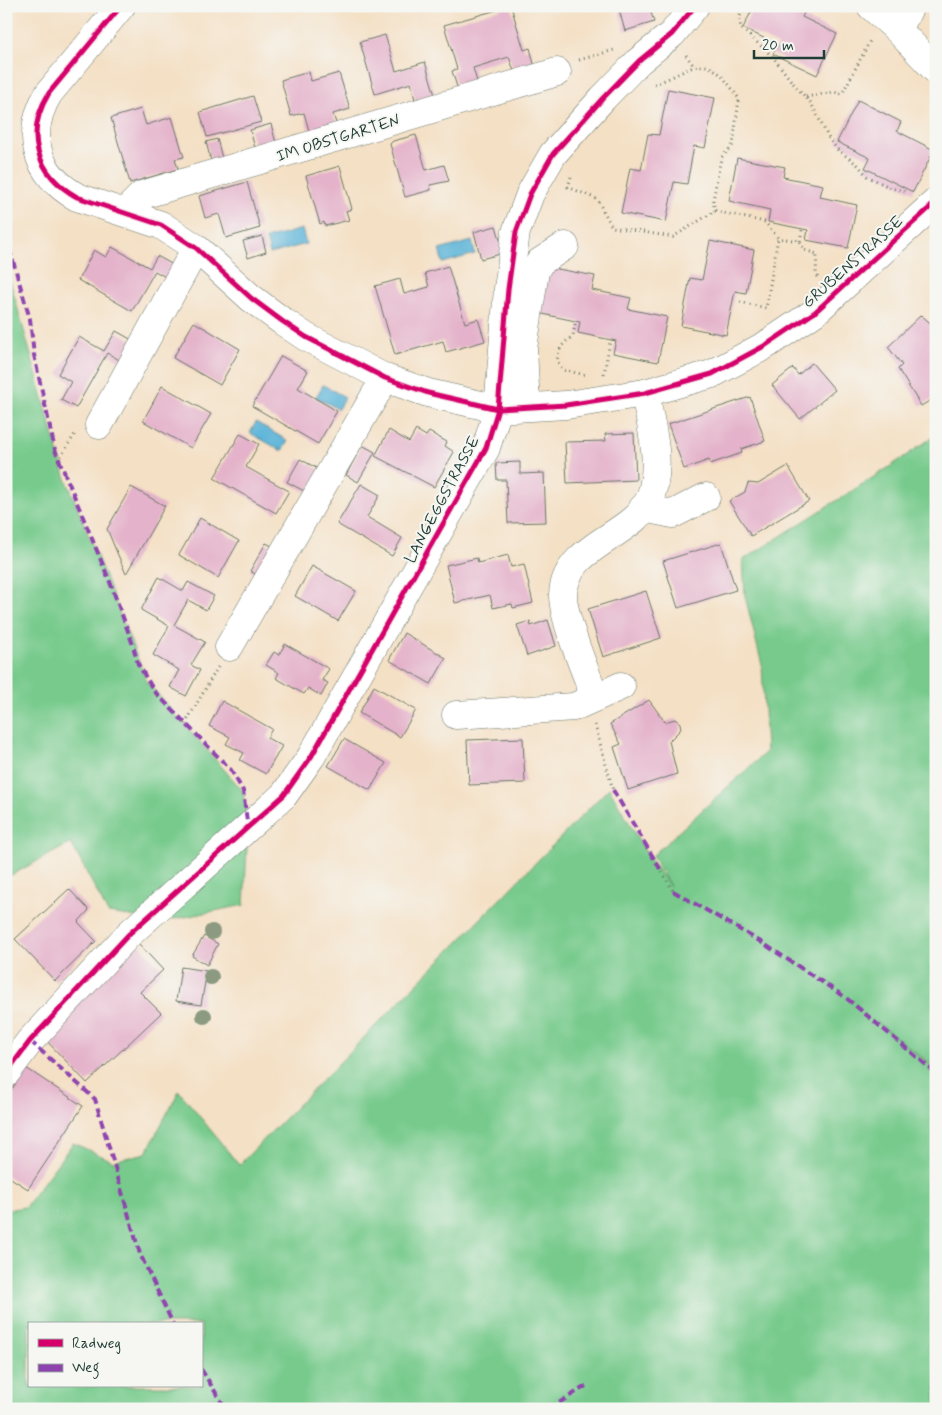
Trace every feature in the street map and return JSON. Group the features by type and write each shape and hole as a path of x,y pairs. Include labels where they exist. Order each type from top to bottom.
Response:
{"street":[{"name":"GRUBENSTRASSE","path":"121,6 49,93 42,105 36,130 37,148 43,165 56,183 77,196 161,225 196,248 250,298 306,338 385,378 428,393 498,409 560,406 607,389 645,393 712,374 766,345 833,298 932,206"},
{"name":"LANGEGGSTRASSE","path":"9,1069 30,1041 129,934 284,795 316,749 486,448 498,409 516,232 530,194 553,154 639,61 672,34 695,6"},
{"path":"891,15 936,70"},
{"name":"IM OBSTGARTEN","path":"126,212 142,196 557,72"},
{"path":"526,407 523,348 535,271 540,262 565,246"},
{"path":"99,425 196,248"},
{"path":"229,647 385,378"},
{"path":"591,699 566,613 563,596 570,568 590,550 626,524 650,497 656,474 656,450 645,393"},
{"path":"642,508 673,514 706,496"},
{"path":"456,714 574,707 621,686"}],"path":[{"path":"745,6 739,18 741,28 773,57 812,103 830,139 838,150 858,165 867,176 892,188 906,190 932,206"},
{"path":"806,97 834,92 842,94 870,40 891,15"},
{"path":"650,85 692,65 704,64 726,80 739,99 733,145 721,158 713,200 715,211"},
{"path":"573,170 568,188 597,198 612,227 673,237 715,211 765,222 778,238 800,241"},
{"path":"802,230 800,241 804,250 817,254 816,274 833,298"},
{"path":"740,302 766,308 778,238"},
{"path":"575,324 573,336 562,344 558,350 557,361 563,370 607,389 610,342"},
{"path":"185,724 229,647"},
{"path":"591,699 613,790"},
{"path":"662,872 674,892"}],"green space":[{"path":"6,267 65,476 147,682 243,791 248,829 244,905 165,921 108,913 71,843 6,878"},
{"path":"936,435 936,1068 877,1022 936,1070 936,1409 6,1409 6,1210 25,1207 73,1143 113,1161 146,1153 179,1091 239,1165 609,788 652,863 670,886 652,856 766,752 762,665 745,596 743,560 891,466"}],"water":[{"path":"302,229 306,244 270,254 266,239"},
{"path":"472,241 475,254 443,263 439,250"},
{"path":"323,385 345,397 338,409 316,397"},
{"path":"256,422 288,441 282,451 250,433"}],"building":[{"path":"511,6 524,50 530,48 535,68 515,74 509,57 473,68 478,85 458,90 452,71 457,69 444,25"},
{"path":"618,6 649,6 654,22 625,31"},
{"path":"754,6 800,6 806,9 802,17 837,34 817,75 773,54 778,45 743,28"},
{"path":"385,35 396,71 425,62 435,95 415,100 411,83 375,94 360,42"},
{"path":"309,72 311,81 339,73 350,109 333,114 337,126 310,134 304,113 291,116 281,80"},
{"path":"668,89 715,98 705,148 694,146 687,184 674,182 666,222 621,213 630,168 641,170 648,134 659,135"},
{"path":"253,96 261,122 207,137 200,112"},
{"path":"858,100 901,122 897,131 934,150 913,192 865,168 870,158 837,142"},
{"path":"141,109 146,125 172,117 184,157 175,159 178,169 130,183 111,118"},
{"path":"271,124 276,143 255,148 250,130"},
{"path":"416,135 426,170 444,165 449,181 430,185 431,190 405,197 390,144 393,141"},
{"path":"217,139 222,158 211,161 206,142"},
{"path":"737,158 785,167 783,177 823,185 820,197 857,205 848,248 806,240 808,230 768,222 770,210 729,201"},
{"path":"340,166 352,209 346,211 349,220 325,226 324,222 320,224 306,176"},
{"path":"247,182 260,228 226,238 219,214 205,218 199,196"},
{"path":"496,226 504,253 481,259 474,232"},
{"path":"262,236 266,252 248,258 243,241"},
{"path":"710,241 754,250 746,293 735,291 726,335 681,326 690,278 702,280"},
{"path":"112,247 150,268 157,256 177,267 169,279 155,271 132,311 78,280 94,250 106,257"},
{"path":"448,266 465,323 478,319 485,341 446,352 443,341 395,355 375,286 400,279 404,294 429,287 425,273"},
{"path":"547,267 595,276 592,290 631,298 628,309 667,317 658,362 613,353 616,341 578,333 580,322 538,313"},
{"path":"921,315 936,328 936,397 921,406 898,369 902,365 888,347"},
{"path":"194,322 240,349 220,385 173,358"},
{"path":"116,331 134,341 123,362 107,353 76,408 61,400 71,382 58,374 79,337 104,351"},
{"path":"281,356 308,371 298,388 337,411 318,444 252,406"},
{"path":"812,363 835,390 800,419 772,385 793,368 798,375"},
{"path":"162,386 211,414 191,448 143,421"},
{"path":"750,397 765,441 741,449 742,453 710,464 709,460 684,469 668,424"},
{"path":"389,430 409,442 416,430 426,436 429,432 447,442 445,446 454,452 434,487 375,456"},
{"path":"634,433 636,480 567,483 565,442 606,441 605,434"},
{"path":"240,434 259,444 246,467 289,491 276,513 214,478"},
{"path":"362,445 375,452 358,482 346,475"},
{"path":"300,459 320,470 308,493 287,482"},
{"path":"520,462 520,474 544,473 546,522 508,523 506,480 497,480 496,463"},
{"path":"788,466 809,501 751,536 729,501 745,492 748,483 758,484"},
{"path":"361,484 380,495 367,517 402,538 392,556 337,524"},
{"path":"131,487 165,506 126,574 107,529"},
{"path":"200,518 239,541 218,578 179,555"},
{"path":"266,543 278,549 262,578 250,571"},
{"path":"721,543 736,590 678,608 663,561"},
{"path":"508,555 511,567 524,564 533,603 513,608 512,604 493,608 490,595 455,603 446,565 477,558 478,563"},
{"path":"312,566 356,591 338,621 295,596"},
{"path":"159,577 183,591 188,582 214,596 206,610 188,600 174,625 205,642 191,665 200,670 186,696 170,687 179,670 153,655 169,626 141,610"},
{"path":"646,591 661,638 603,657 588,609"},
{"path":"548,620 556,646 527,656 517,625 530,621 531,626"},
{"path":"404,633 446,658 431,684 389,660"},
{"path":"285,644 329,669 322,680 328,683 321,696 308,688 304,694 276,678 279,673 266,665 274,652 279,655"},
{"path":"374,686 416,710 400,737 359,713"},
{"path":"649,700 665,722 675,719 680,723 681,729 669,741 677,774 628,790 614,747 621,744 610,724"},
{"path":"222,701 272,729 267,738 282,746 266,774 240,760 244,753 226,744 230,737 209,726"},
{"path":"523,738 525,783 469,785 467,740"},
{"path":"344,739 386,763 370,790 328,766"},
{"path":"69,889 89,910 78,922 96,941 55,981 15,939"},
{"path":"204,936 218,944 207,965 192,956"},
{"path":"138,943 163,970 140,992 161,1013 87,1083 41,1035"},
{"path":"181,967 207,971 201,1005 176,1001"},
{"path":"26,1068 83,1106 28,1189 6,1175 6,1098"}],"marked path":[{"path":"6,151 10,164 6,174"},
{"path":"6,237 30,319 34,355 55,450 110,582 138,664 154,691 231,770 243,791 248,829"},
{"path":"613,790 662,872"},
{"path":"673,891 761,942 845,997 936,1073"},
{"path":"30,1041 95,1099 140,1254 172,1322"},
{"path":"202,1371 226,1409"},
{"path":"549,1409 586,1386"}],"cycle path":[{"path":"121,6 49,93 41,108 37,123 36,138 38,152 52,177 63,188 77,197 161,225 196,248 251,298 306,337 385,378 428,393 498,409 566,405 645,393 712,374 766,345 815,312 936,202"},
{"path":"6,1073 30,1041 129,934 284,795 311,757 486,448 498,409 508,289 516,232 530,194 553,154 639,61 672,34 695,6"}]}
